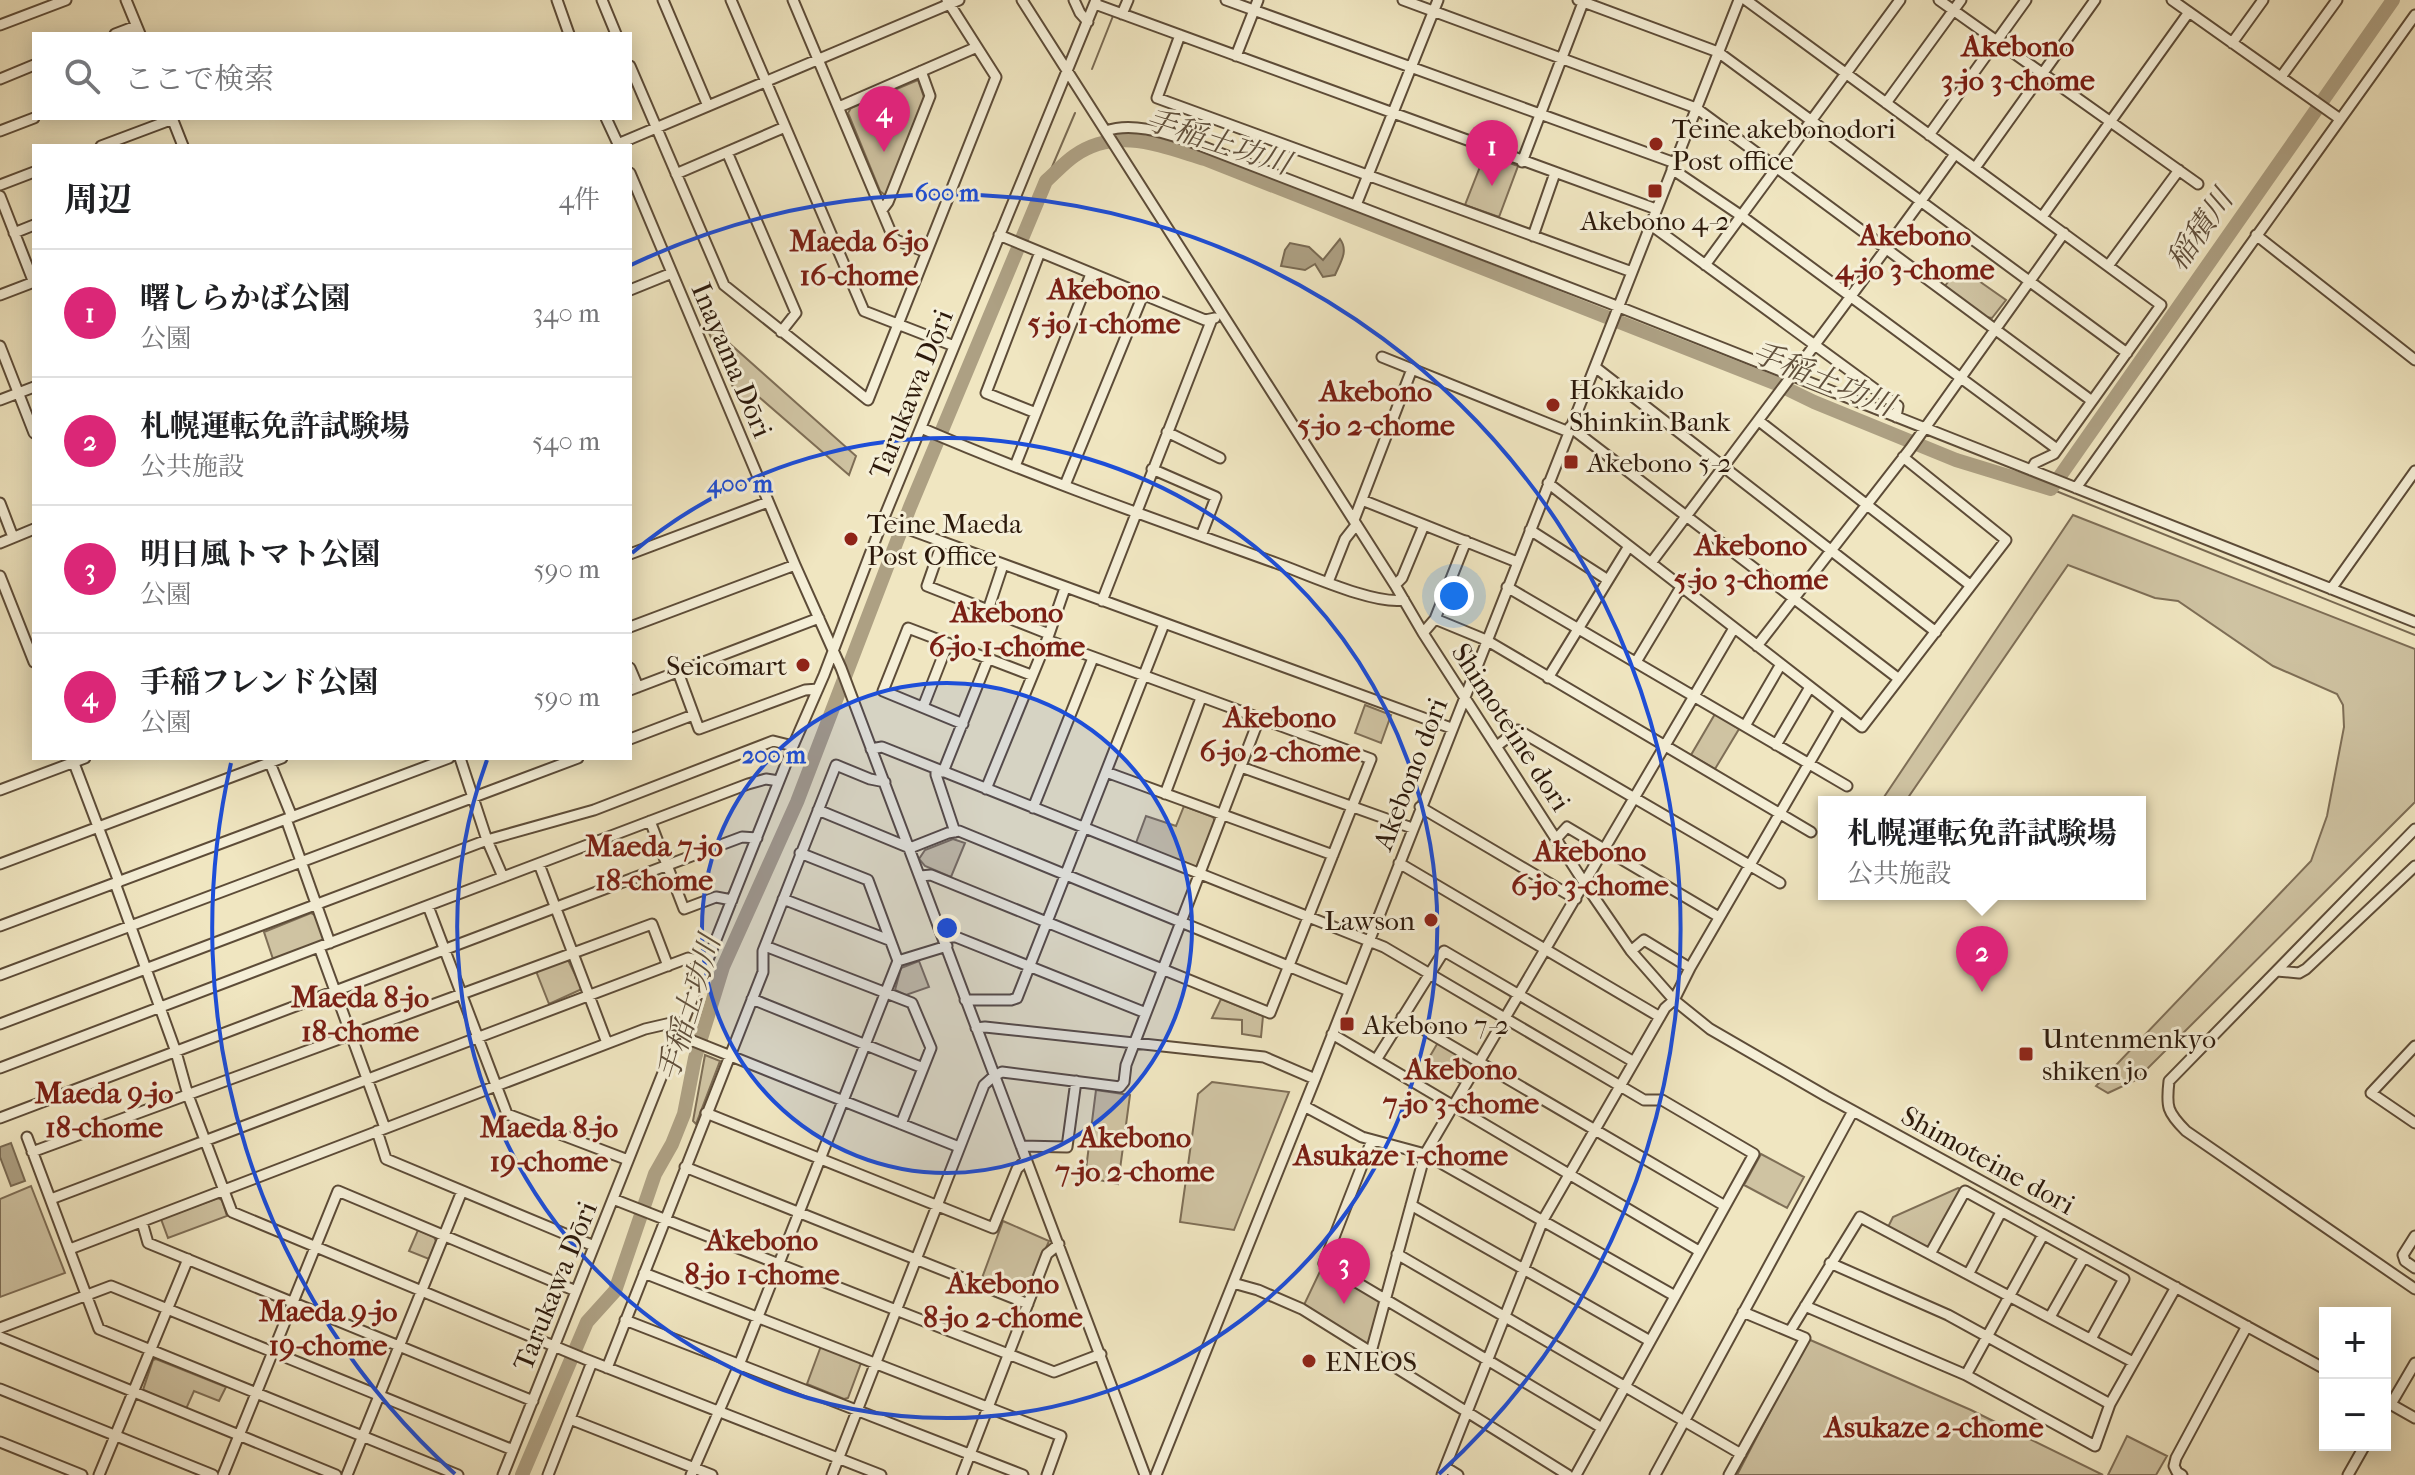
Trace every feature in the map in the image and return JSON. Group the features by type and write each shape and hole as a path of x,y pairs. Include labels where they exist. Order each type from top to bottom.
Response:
{"street":[{"path":"0,25 66,0"},
{"path":"126,0 138,30"},
{"path":"557,0 568,32"},
{"path":"602,0 615,32"},
{"path":"663,0 708,106"},
{"path":"731,0 864,311 954,346"},
{"path":"793,0 896,240 926,252"},
{"name":"Shimoteine dori","path":"1022,0 1585,884 1631,951 1674,1000 1710,1029 1853,1111 2319,1366"},
{"path":"1074,0 1088,22"},
{"path":"1117,13 1128,0"},
{"path":"1226,0 1256,5 1411,68 1674,166 2057,449"},
{"path":"1403,0 1696,108 2092,401"},
{"path":"1356,205 1438,0"},
{"path":"1724,0 1741,2 1847,74 2161,305 2054,454 2035,463 2031,470"},
{"path":"1705,265 1900,0"},
{"path":"1939,0 2198,184"},
{"path":"1886,103 1961,0"},
{"path":"1929,135 2026,0"},
{"path":"1975,168 2095,0"},
{"path":"2172,0 2340,119"},
{"path":"2232,43 2263,0"},
{"path":"2281,77 2337,0"},
{"path":"620,144 657,128 708,106 766,83 952,1 996,77 868,400 724,285 676,174 657,128 632,71"},
{"path":"1522,162 1582,1 1718,52 2127,353"},
{"path":"1095,2 1117,13 1656,209"},
{"name":"Tarukawa Dōri","path":"503,1475 533,1401 560,1348 576,1291 628,1160 883,520 1095,2"},
{"name":"Akebono dori","path":"1156,1475 1315,1079 1718,52 1741,2"},
{"path":"1236,56 1256,5"},
{"path":"2042,217 2189,12"},
{"path":"2076,488 2415,15"},
{"path":"1180,35 1157,98 1632,272"},
{"path":"839,107 977,47"},
{"path":"0,77 32,66"},
{"path":"882,210 888,202 930,96 921,71"},
{"path":"0,131 32,119"},
{"path":"106,144 168,120"},
{"path":"174,120 182,144"},
{"path":"607,120 618,144"},
{"path":"676,174 785,127"},
{"path":"1107,131 1117,127 1164,133 1356,205 1791,379 1896,417 1922,430 2415,622"},
{"path":"727,152 796,313 781,332"},
{"path":"1651,563 1777,398 1955,154"},
{"path":"2108,266 2179,170"},
{"path":"0,185 32,173"},
{"path":"1533,236 1555,173"},
{"name":"Inayama Dōri","path":"632,178 853,698 1145,1475"},
{"path":"0,196 32,278"},
{"path":"1651,225 1898,406 1896,417"},
{"path":"14,233 32,226"},
{"path":"1757,646 1906,453 2064,233"},
{"path":"999,235 1205,320 1222,314"},
{"path":"2256,235 2415,360"},
{"path":"1036,413 986,393 1040,252"},
{"path":"632,289 672,273"},
{"path":"1015,466 1091,274"},
{"path":"0,295 32,284"},
{"path":"1065,485 1143,295"},
{"path":"1102,601 1212,319"},
{"path":"0,346 32,428"},
{"path":"1382,357 1570,429 1899,679"},
{"path":"1595,367 1936,632"},
{"path":"1328,582 1345,539 1355,523 1412,369"},
{"path":"0,400 32,388"},
{"path":"1759,421 1970,585"},
{"path":"921,428 1136,512 1328,582 1386,602 1404,600"},
{"path":"1167,432 1220,458"},
{"path":"1548,483 1862,727 2006,540 1906,453"},
{"path":"1152,469 1216,497 1201,536"},
{"path":"2331,589 2415,471"},
{"path":"1362,500 1517,562"},
{"path":"632,553 768,502"},
{"path":"0,504 13,537"},
{"path":"883,520 1451,728"},
{"path":"1395,585 1402,578 1424,525"},
{"path":"0,543 32,530"},
{"path":"1530,530 1608,580"},
{"path":"1423,633 1435,619 1466,541"},
{"path":"921,876 931,875 1270,1013 1371,759 1093,658 927,586 942,543"},
{"path":"1548,678 1629,546"},
{"path":"632,626 795,565"},
{"path":"988,610 1003,565"},
{"path":"0,576 32,657"},
{"path":"1507,587 1847,786"},
{"path":"1636,662 1681,587"},
{"path":"986,789 1065,588"},
{"path":"634,689 819,618"},
{"path":"1435,619 1486,640 1811,832"},
{"path":"965,1000 1017,998 1164,624"},
{"path":"963,724 883,691 908,628 1031,675"},
{"path":"1371,1352 1425,1154 1734,628"},
{"path":"923,707 948,643"},
{"path":"1033,808 1093,658"},
{"path":"955,832 936,775 963,724 988,659"},
{"path":"1745,726 1781,664"},
{"path":"678,672 699,729 805,690 818,689"},
{"path":"1776,745 1810,687"},
{"path":"1165,794 1201,698"},
{"path":"1458,1475 1443,1471 1543,1220 1660,1017 1674,1000 1840,710"},
{"path":"632,738 693,715"},
{"path":"832,1475 984,1085 1002,1072 1120,1087 1124,1082 1126,1065 1259,719"},
{"path":"1498,745 1518,730 1780,883"},
{"path":"0,1024 487,840 594,810 773,741 793,746"},
{"path":"871,749 882,747 1368,941 1644,1100 1662,1100 1754,1154 1576,1475"},
{"path":"0,790 73,760 99,827 188,1095 232,1212 607,1368 881,1475"},
{"path":"0,864 269,760 330,943"},
{"path":"0,926 444,760"},
{"path":"461,760 487,840 503,877"},
{"path":"0,975 573,760"},
{"path":"607,1368 644,1273 660,1218 685,1167 763,972 765,946 836,765 885,782"},
{"path":"1241,767 1412,828"},
{"path":"1106,772 1333,855"},
{"path":"0,1068 650,821 766,779 779,781"},
{"path":"1420,807 1576,899"},
{"path":"818,810 910,848 959,831 1349,991"},
{"path":"650,821 684,909 716,897 732,900"},
{"path":"1557,838 1567,827 1719,917"},
{"path":"2415,829 2169,1081 2167,1107 2186,1131 2415,1289"},
{"path":"0,1118 742,837 757,838"},
{"path":"693,1472 739,1365 898,961 868,880 800,853"},
{"path":"1399,863 1660,1017"},
{"path":"539,864 607,1043"},
{"path":"2277,971 2299,973 2306,969 2415,867"},
{"path":"783,899 889,940"},
{"path":"428,906 507,1114 628,1160"},
{"path":"32,1152 652,924 668,966"},
{"path":"898,961 956,937 1146,1013"},
{"path":"1631,951 1644,940 1690,968"},
{"path":"765,946 912,1003 931,1048 901,1124"},
{"path":"319,947 366,1080 386,1159 594,1246"},
{"path":"1376,1060 1444,951 1634,1062"},
{"path":"51,1199 688,958 707,962"},
{"path":"752,999 923,1068"},
{"path":"1402,1017 1725,1206"},
{"path":"70,1249 607,1043 671,1023 689,1039 959,1147"},
{"path":"976,1028 1264,1057 1315,1079"},
{"path":"1332,1034 1699,1251"},
{"path":"2415,1046 2371,1093 2415,1123"},
{"path":"1021,1146 1067,1147 1076,1081"},
{"path":"1304,1106 1362,1137 1425,1154 1675,1296"},
{"path":"1655,1475 1853,1111"},
{"path":"706,1113 993,1228 1017,1169 1026,1160"},
{"path":"27,1137 99,1329 458,1475"},
{"path":"1372,1140 1324,1263 1602,1428"},
{"path":"685,1167 1028,1304"},
{"path":"223,1475 338,1191 576,1291"},
{"path":"347,1475 462,1191"},
{"path":"1930,1254 1965,1191 2124,1279 2091,1339"},
{"path":"613,1199 1054,1372 1101,1354"},
{"path":"1411,1205 1650,1341"},
{"path":"1969,1273 2001,1212"},
{"path":"1790,1331 1860,1217 2133,1362"},
{"path":"142,1222 148,1243 533,1401"},
{"path":"1966,1375 2043,1235"},
{"path":"2415,1236 2403,1255 2405,1261 2415,1268"},
{"path":"962,1475 1047,1254 1059,1244"},
{"path":"1397,1254 1741,1454"},
{"path":"2050,1317 2084,1257"},
{"path":"99,1475 188,1259"},
{"path":"1830,1263 1948,1315 2110,1404"},
{"path":"644,1273 1061,1436 1047,1475"},
{"path":"1233,1283 1302,1309 1568,1475"},
{"path":"0,1328 111,1286 513,1450"},
{"path":"1805,1306 1966,1375 2095,1446 2110,1404 2176,1287"},
{"path":"1729,1475 1805,1338 1743,1312"},
{"path":"625,1320 1023,1475"},
{"path":"2182,1475 2174,1466 2176,1458 2247,1326"},
{"path":"0,1337 336,1475"},
{"path":"550,1474 588,1360"},
{"path":"2391,1399 2414,1367"},
{"path":"0,1389 213,1475"},
{"path":"2391,1406 2415,1418"},
{"path":"570,1419 693,1472 712,1475"},
{"path":"0,1442 82,1475"},
{"path":"2348,1475 2362,1451"}],"shaded area":[{"path":"918,80 925,100 887,197 880,191 848,113 851,108"},
{"path":"1485,154 1518,166 1499,217 1465,205"},
{"path":"1340,239 1344,252 1335,275 1323,277 1315,264 1305,270 1281,266 1290,243 1309,247 1323,260"},
{"path":"1959,267 2006,300 1992,318 1985,317 1945,286"},
{"path":"706,326 711,327 856,456 849,475 759,397 740,403"},
{"path":"2073,515 2415,649 2415,802 2136,1080 2108,1093 2096,1086 2311,861 2327,816 2344,727 2343,705 2337,694 2273,666 2178,601 2155,598 2068,565 1909,796 1885,796"},
{"path":"1365,705 1391,715 1381,743 1355,733"},
{"path":"1715,714 1739,729 1715,769 1691,755"},
{"path":"1184,806 1213,817 1215,821 1197,866 1193,867 1136,843 1146,816 1176,826"},
{"path":"953,839 965,843 951,877 925,866 919,859 925,850"},
{"path":"311,913 315,915 324,937 322,941 273,959 264,932"},
{"path":"568,960 582,989 549,1004 536,971"},
{"path":"919,961 929,987 906,995 895,990 901,968"},
{"path":"1221,999 1263,1016 1261,1037 1242,1034 1242,1020 1212,1018"},
{"path":"1440,1039 1480,1062 1465,1086 1426,1063"},
{"path":"705,1055 720,1061 696,1124 693,1121"},
{"path":"1212,1082 1289,1092 1234,1230 1180,1222 1198,1094"},
{"path":"1096,1090 1130,1095 1118,1184 1085,1177"},
{"path":"11,1143 25,1181 11,1186 0,1157 0,1147"},
{"path":"1761,1154 1804,1177 1787,1208 1744,1185"},
{"path":"31,1186 65,1273 0,1297 0,1199"},
{"path":"1958,1188 1965,1191 1930,1254 1886,1231 1893,1217"},
{"path":"218,1198 222,1200 227,1216 168,1238 161,1219"},
{"path":"1003,1221 1049,1241 1027,1294 982,1278"},
{"path":"418,1230 436,1241 429,1259 409,1251"},
{"path":"1324,1263 1385,1300 1371,1352 1302,1309"},
{"path":"1808,1339 1971,1410 2103,1475 1737,1475"},
{"path":"821,1346 861,1363 848,1398 807,1384"},
{"path":"156,1359 226,1387 219,1401 194,1391 186,1409 143,1390"},
{"path":"2127,1436 2167,1456 2156,1475 2108,1475"}],"waterway":[{"name":"手稲土功川","path":"522,1475 587,1322 615,1291 655,1174 684,1114 695,1058 723,967 797,802 910,507 1046,181 1070,159 1090,147 1123,140 1156,144 1205,159 1777,384 1956,460 2051,489 2393,0"},
{"path":"1092,69 1113,16"},
{"path":"1046,181 1075,113"},
{"name":"手稲土功川","path":"2051,489 2415,635"}],"place":[{"name":"Teine akebonodori Post office","path":"1656,144"},
{"name":"手稲フレンド公園","path":"884,152"},
{"name":"曙しらかば公園","path":"1492,186"},
{"name":"Akebono 4-2","path":"1655,191"},
{"name":"Hokkaido Shinkin Bank","path":"1553,405"},
{"name":"Akebono 5-2","path":"1571,462"},
{"name":"Teine Maeda Post Office","path":"851,539"},
{"name":"Seicomart","path":"803,665"},
{"name":"Lawson","path":"1431,920"},
{"name":"札幌運転免許試験場","path":"1982,992"},
{"name":"Akebono 7-2","path":"1347,1024"},
{"name":"Untenmenkyo shiken jo","path":"2026,1054"},
{"name":"明日風トマト公園","path":"1344,1304"},
{"name":"ENEOS","path":"1309,1361"}],"district":[{"name":"Akebono 3-jo 3-chome","path":"2018,63"},
{"name":"Akebono 4-jo 3-chome","path":"1915,252"},
{"name":"Maeda 6-jo 16-chome","path":"859,258"},
{"name":"Akebono 5-jo 1-chome","path":"1104,306"},
{"name":"Akebono 5-jo 2-chome","path":"1376,408"},
{"name":"Akebono 5-jo 3-chome","path":"1751,562"},
{"name":"Akebono 6-jo 1-chome","path":"1007,629"},
{"name":"Akebono 6-jo 2-chome","path":"1280,734"},
{"name":"Maeda 7-jo 18-chome","path":"654,863"},
{"name":"Akebono 6-jo 3-chome","path":"1590,868"},
{"name":"Maeda 8-jo 18-chome","path":"360,1014"},
{"name":"Akebono 7-jo 3-chome","path":"1461,1086"},
{"name":"Maeda 9-jo 18-chome","path":"104,1110"},
{"name":"Maeda 8-jo 19-chome","path":"549,1144"},
{"name":"Akebono 7-jo 2-chome","path":"1135,1154"},
{"name":"Asukaze 1-chome","path":"1401,1155"},
{"name":"Akebono 8-jo 1-chome","path":"762,1257"},
{"name":"Akebono 8-jo 2-chome","path":"1003,1300"},
{"name":"Maeda 9-jo 19-chome","path":"328,1328"},
{"name":"Asukaze 2-chome","path":"1934,1427"}],"water label":[{"name":"稲積川","path":"2200,230"}]}
